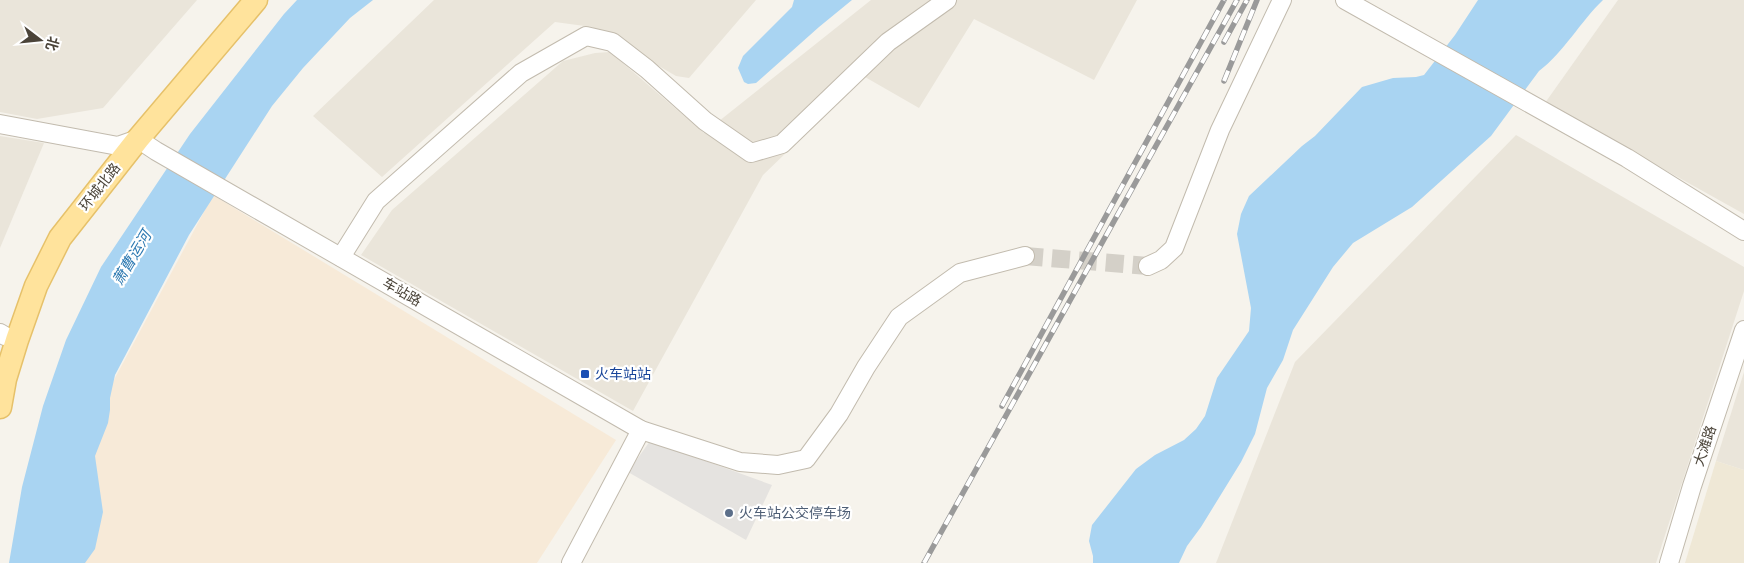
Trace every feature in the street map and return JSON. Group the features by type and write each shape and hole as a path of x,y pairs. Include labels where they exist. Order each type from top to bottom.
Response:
{"main road":[{"name":"环城北路","path":"0,358 3,335 26,283 52,232 137,145 246,0"},
{"name":"环城北路","path":"0,407 5,379 36,286 60,238 256,0"}],"street":[{"path":"341,257 376,201 521,73 586,36 612,42 647,69 705,121 751,153 782,144 888,42 947,0"},
{"path":"1148,266 1161,260 1174,248 1220,130 1282,0"},
{"path":"1346,0 1627,158 1744,231"},
{"name":"车站路","path":"0,124 137,145 216,185 641,430 740,462 778,465 806,459 838,414 866,367 900,317 960,273 1025,256"},
{"name":"大滩路","path":"1669,563 1692,486 1744,330"},
{"path":"571,563 641,430"}],"shaded area":[{"path":"0,0 197,0 103,108 37,119 0,112"},
{"path":"434,0 756,0 689,78 676,76 592,27 555,22 382,177 313,116"},
{"path":"871,0 1137,0 1094,80 974,19 919,108 865,77 763,175 633,411 361,255 392,210 563,61 595,53 610,52 704,133"},
{"path":"1618,0 1744,0 1744,214 1545,103"},
{"path":"1516,135 1744,267 1744,291 1656,563 1216,563 1295,362"},
{"path":"0,136 44,143 0,248"},
{"path":"213,195 616,440 537,563 55,563 108,391"},
{"path":"1744,372 1744,470 1716,461"},
{"name":"火车站公交停车场","path":"650,441 772,485 746,540 628,472"},
{"path":"1716,461 1744,470 1744,563 1685,563"}],"water":[{"name":"萧曹运河","path":"297,0 373,0 350,18 303,68 272,106 189,235 115,375 110,398 108,423 95,456 103,512 95,549 85,563 9,563 22,487 43,406 66,340 101,267 190,134"},
{"path":"794,0 852,0 756,83 748,84 744,82 738,68 743,56 792,7"},
{"path":"1478,0 1603,0 1556,55 1539,71 1491,136 1412,207 1353,243 1333,267 1293,330 1283,360 1267,388 1255,434 1241,462 1201,527 1187,546 1179,563 1093,563 1089,541 1092,525 1136,469 1155,455 1184,440 1196,429 1205,416 1217,378 1249,331 1251,308 1237,234 1241,214 1249,196 1315,136 1362,87 1393,78 1424,75 1455,35"}],"tunnel":[{"path":"1025,256 1148,266"}],"railway":[{"path":"1002,406 1224,0"},
{"path":"924,563 1237,0"},
{"path":"1224,42 1247,0"},
{"path":"1224,81 1257,0"}],"place":[{"name":"火车站站","path":"585,374"},
{"name":"火车站公交停车场","path":"729,513"}]}
